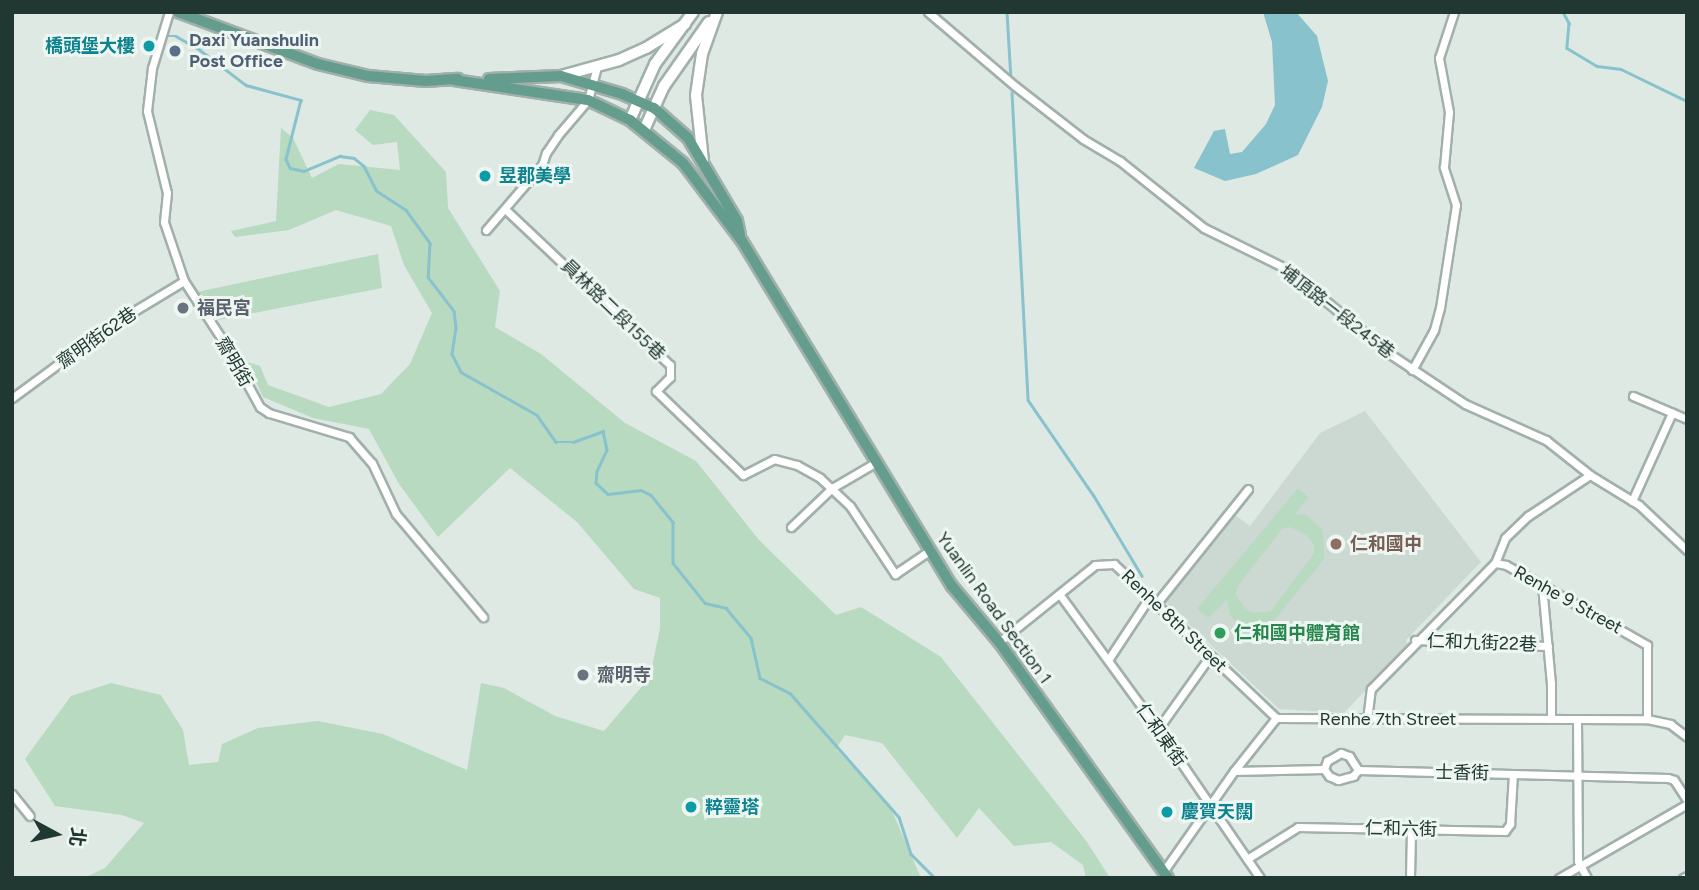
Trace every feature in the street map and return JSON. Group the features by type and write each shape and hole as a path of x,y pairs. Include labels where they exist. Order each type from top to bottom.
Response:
{"main road":[{"path":"178,12 318,64 368,76 426,81 454,79"},
{"path":"630,120 655,64 693,12"},
{"path":"644,130 664,86 716,12"},
{"path":"703,162 697,84 702,54 716,12"},
{"path":"561,76 646,48 685,24"},
{"name":"Yuanlin Road Section 1","path":"454,79 561,76 592,84 654,108 688,138 737,221 742,241"},
{"name":"Yuanlin Road Section 1","path":"454,79 588,100 630,120 691,172 742,241 952,586 999,642 1165,875"}],"street":[{"name":"齋明街","path":"169,12 152,68 147,111 166,193 164,222 184,281 227,346 260,407 269,414 335,431 349,438 372,463 396,514 484,617"},
{"name":"埔頂路一段245巷","path":"928,12 1083,139 1120,161 1204,228 1287,269 1412,370 1465,404 1546,440 1590,475 1632,501 1687,550"},
{"path":"1412,370 1434,330 1440,308 1456,205 1444,167 1448,113 1439,58 1454,12"},
{"path":"486,230 542,166 546,153 558,135 588,100 597,66"},
{"name":"員林路二段155巷","path":"505,209 670,365 670,377 656,390 743,475 774,459 797,465 832,488"},
{"name":"齋明街62巷","path":"12,398 111,325 184,281"},
{"path":"1633,396 1687,419"},
{"path":"1632,501 1672,413"},
{"path":"791,527 832,488 876,463"},
{"path":"1495,563 1504,538 1528,516 1590,475"},
{"path":"832,488 850,506 895,574 929,551"},
{"path":"1156,604 1248,489"},
{"name":"Renhe 9 Street","path":"1367,720 1371,689 1415,640 1495,563 1506,565 1647,645 1647,719"},
{"name":"Renhe 8th Street","path":"999,642 1095,565 1114,564 1276,718"},
{"path":"1542,585 1551,719"},
{"name":"仁和東街","path":"1060,595 1158,729 1260,878"},
{"path":"1108,660 1149,598"},
{"name":"仁和九街22巷","path":"1415,640 1548,646"},
{"path":"1158,729 1210,656"},
{"path":"1165,875 1234,771 1276,718"},
{"name":"Renhe 7th Street","path":"1276,718 1647,719 1670,724 1687,737"},
{"path":"1577,720 1580,866 1587,878"},
{"path":"1324,769 1333,755 1341,753 1356,762 1358,770"},
{"name":"士香街","path":"1234,771 1324,769 1329,776 1338,780 1353,776 1358,770 1668,778 1674,780 1687,802"},
{"name":"仁和六街","path":"1247,859 1298,827 1505,831 1510,824 1513,774"},
{"path":"12,794 30,816"},
{"path":"1559,878 1687,802"},
{"path":"1410,878 1411,829"}],"shaded area":[{"name":"仁和國中","path":"1365,411 1481,562 1406,640 1408,646 1344,713 1279,709 1161,598 1231,512 1250,526 1320,433"}],"green space":[{"path":"370,110 394,115 446,172 448,208 500,291 495,327 541,354 625,423 696,461 759,540 836,615 861,607 941,657 1087,842 1110,878 1086,878 1083,865 1051,842 1014,846 979,808 957,838 882,743 845,735 836,749 889,804 921,878 84,878 105,868 144,823 122,815 55,806 25,759 71,696 111,683 161,695 183,730 189,765 218,762 222,744 258,728 318,721 383,734 467,770 481,683 504,688 555,716 604,731 650,677 660,628 660,598 634,589 577,522 510,468 438,537 399,484 369,429 313,418 263,397 247,362 260,366 268,385 329,407 381,394 410,364 432,313 404,265 391,226 336,210 289,230 235,237 231,231 276,221 281,128 293,138 312,178 339,164 400,170 397,142 373,145 355,130"},
{"path":"378,254 382,288 218,320 197,292"},
{"path":"1298,488 1308,497 1295,514 1306,515 1323,530 1324,559 1268,628 1247,629 1237,623 1230,616 1227,600 1208,618 1197,609","holes":["1290,527 1307,535 1314,545 1314,553 1271,611 1254,613 1246,609 1236,595 1237,587 1282,529"]}],"water":[{"path":"1263,12 1296,12 1317,36 1328,81 1322,107 1298,155 1256,174 1225,181 1194,168 1214,131 1225,129 1230,154 1242,152 1266,124 1275,105 1272,42"}],"waterway":[{"path":"1007,12 1011,79"},
{"path":"1563,12 1569,23 1567,48 1597,66 1621,69 1687,101"},
{"path":"168,36 176,36 200,50 246,85 301,100 286,159 290,168 304,171 340,156 354,158 364,166 377,191 406,210 430,243 428,277 454,311 456,328 452,354 461,372 537,415 556,442 573,442 603,431 607,450 597,471 596,483 608,494 641,490 651,495 673,522 673,563 705,603 726,608 751,638 760,678 790,693 899,817 911,854 935,878"},
{"path":"1012,93 1028,400 1094,496 1142,576"}],"place":[{"name":"橋頭堡大樓","path":"149,46"},
{"name":"Daxi Yuanshulin Post Office","path":"175,51"},
{"name":"昱郡美學","path":"485,176"},
{"name":"福民宮","path":"183,308"},
{"name":"仁和國中","path":"1336,544"},
{"name":"仁和國中體育館","path":"1220,633"},
{"name":"齋明寺","path":"583,675"},
{"name":"粹靈塔","path":"691,807"},
{"name":"慶賀天闊","path":"1167,812"}]}
